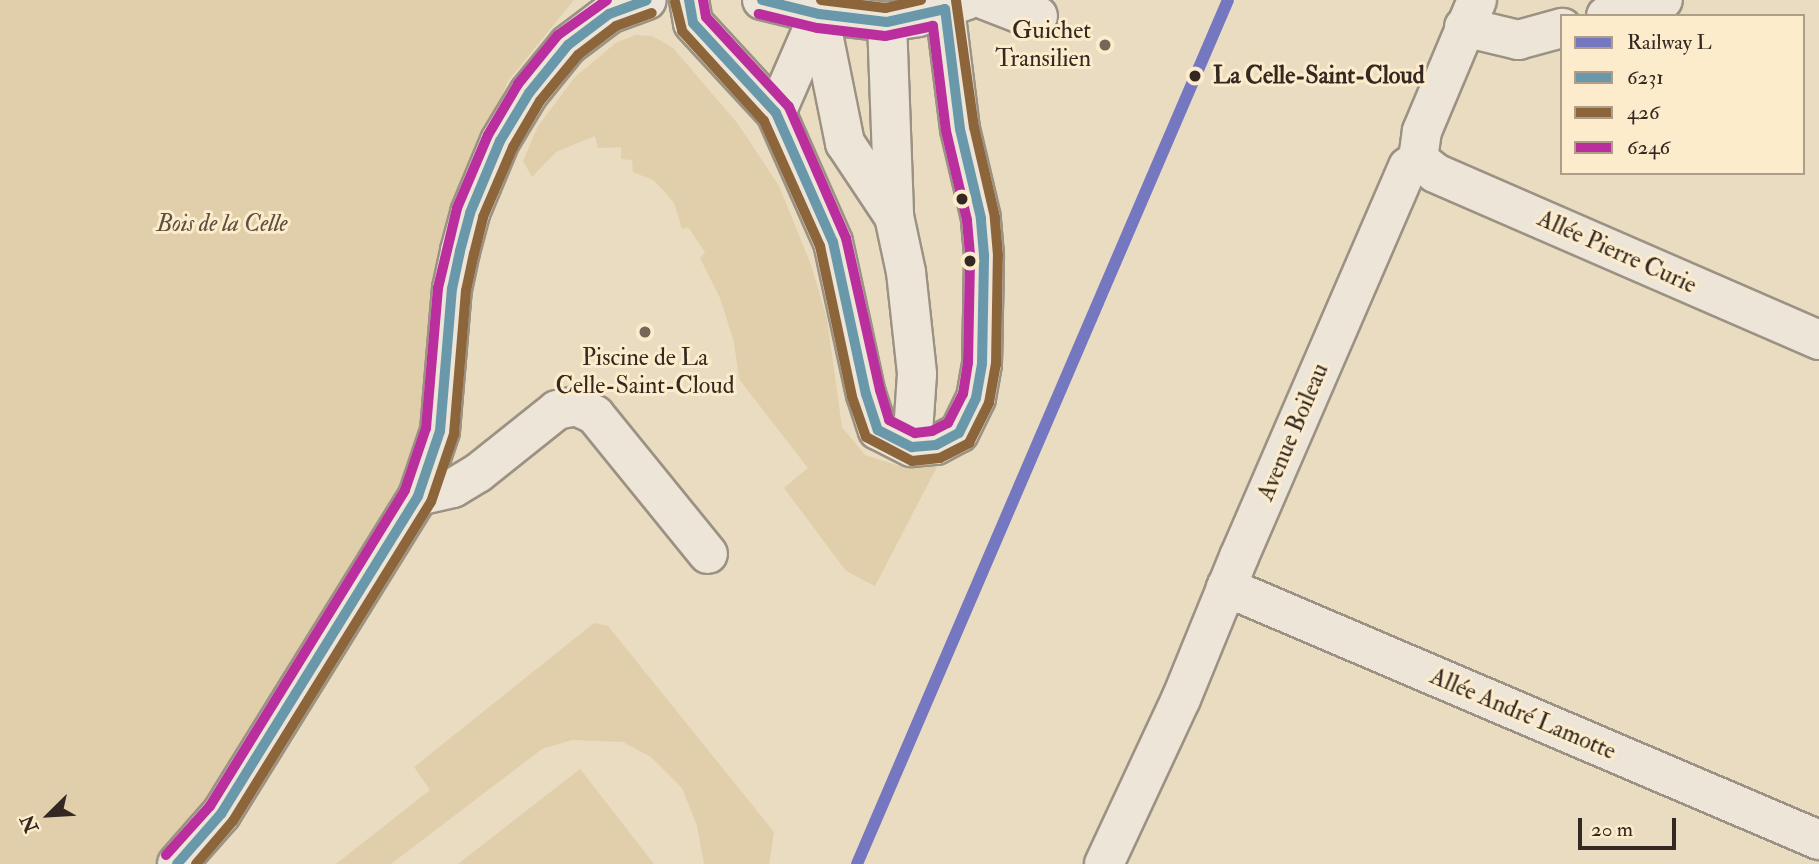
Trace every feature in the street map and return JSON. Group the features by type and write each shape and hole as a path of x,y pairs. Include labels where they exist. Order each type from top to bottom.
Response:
{"street":[{"path":"177,864 221,814 418,496 440,431 452,289 460,251 470,213 489,164 529,93 568,45 609,14 647,0"},
{"path":"689,0 693,23 776,113 833,242 866,394 878,430 912,447 936,445 959,433 976,398 982,364 984,256 981,218 960,129 956,5 887,22 819,14 762,0"},
{"path":"985,0 1029,17 1038,16"},
{"path":"1613,14 1663,0"},
{"path":"776,113 819,14"},
{"path":"819,14 845,143 894,216"},
{"path":"1471,14 1518,40 1560,29"},
{"name":"Avenue Boileau","path":"1104,864 1181,699 1226,586 1408,167 1418,159 1422,131 1471,14"},
{"path":"887,22 894,216 906,272 917,374 912,447"},
{"name":"Allée Pierre Curie","path":"1418,159 1435,173 1819,340"},
{"path":"418,496 453,488 478,473 558,410 576,406 595,415 708,554"},
{"name":"Allée André Lamotte","path":"1226,586 1819,841"},
{"path":"1817,864 1819,841"}],"green space":[{"name":"Bois de la Celle","path":"0,0 574,0 508,81 471,171 423,432 388,530 215,812 158,864 0,864"},
{"path":"636,35 652,36 673,48 738,124 779,186 811,265 827,319 842,427 865,455 899,466 939,463 875,586 846,571 784,488 808,468 739,379 734,342 720,298 700,258 705,252 688,227 682,229 674,203 653,180 633,172 632,160 621,159 621,147 598,148 595,136 556,152 532,177 523,161 538,126 575,77 617,42"},
{"path":"594,623 608,626 774,832 769,864 704,864 697,826 682,788 651,757 623,742 572,740 542,749 391,864 336,864 430,790 414,767"},
{"path":"580,769 654,864 458,864"}],"rail line":[{"name":"L","path":"857,864 1228,0"}],"transit line":[{"name":"6246","path":"166,855 210,806 405,490 426,428 438,288 457,208 488,135 518,84 558,35 607,0"},
{"name":"6231","path":"177,864 221,814 418,496 440,431 452,289 460,251 470,213 500,141 529,93 568,45 609,14 647,0"},
{"name":"6231","path":"689,0 693,23 776,113 833,242 866,394 878,430 912,447 936,445 959,433 976,398 982,364 984,255 981,218 960,129 945,9"},
{"name":"6246","path":"703,0 706,17 789,107 846,238 889,420 915,433 932,431 948,423 963,394 968,363 970,255 967,220 946,131 933,26 885,36 817,28 759,14"},
{"name":"6231","path":"762,0 819,14 887,22 945,9"},
{"name":"426","path":"821,0 886,8 921,0"},
{"name":"426","path":"675,2 682,31 764,121 820,246 852,397 866,437 912,461 940,458 969,443 989,403 996,365 998,255 995,217 974,127 956,0"},
{"name":"426","path":"196,864 233,821 431,502 454,434 466,291 474,254 483,217 513,147 540,101 578,55 616,26 652,13"}],"place":[{"name":"Guichet Transilien","path":"1105,45"},
{"name":"La Celle-Saint-Cloud","path":"1195,76"},
{"name":"Piscine de La Celle-Saint-Cloud","path":"645,332"}]}
